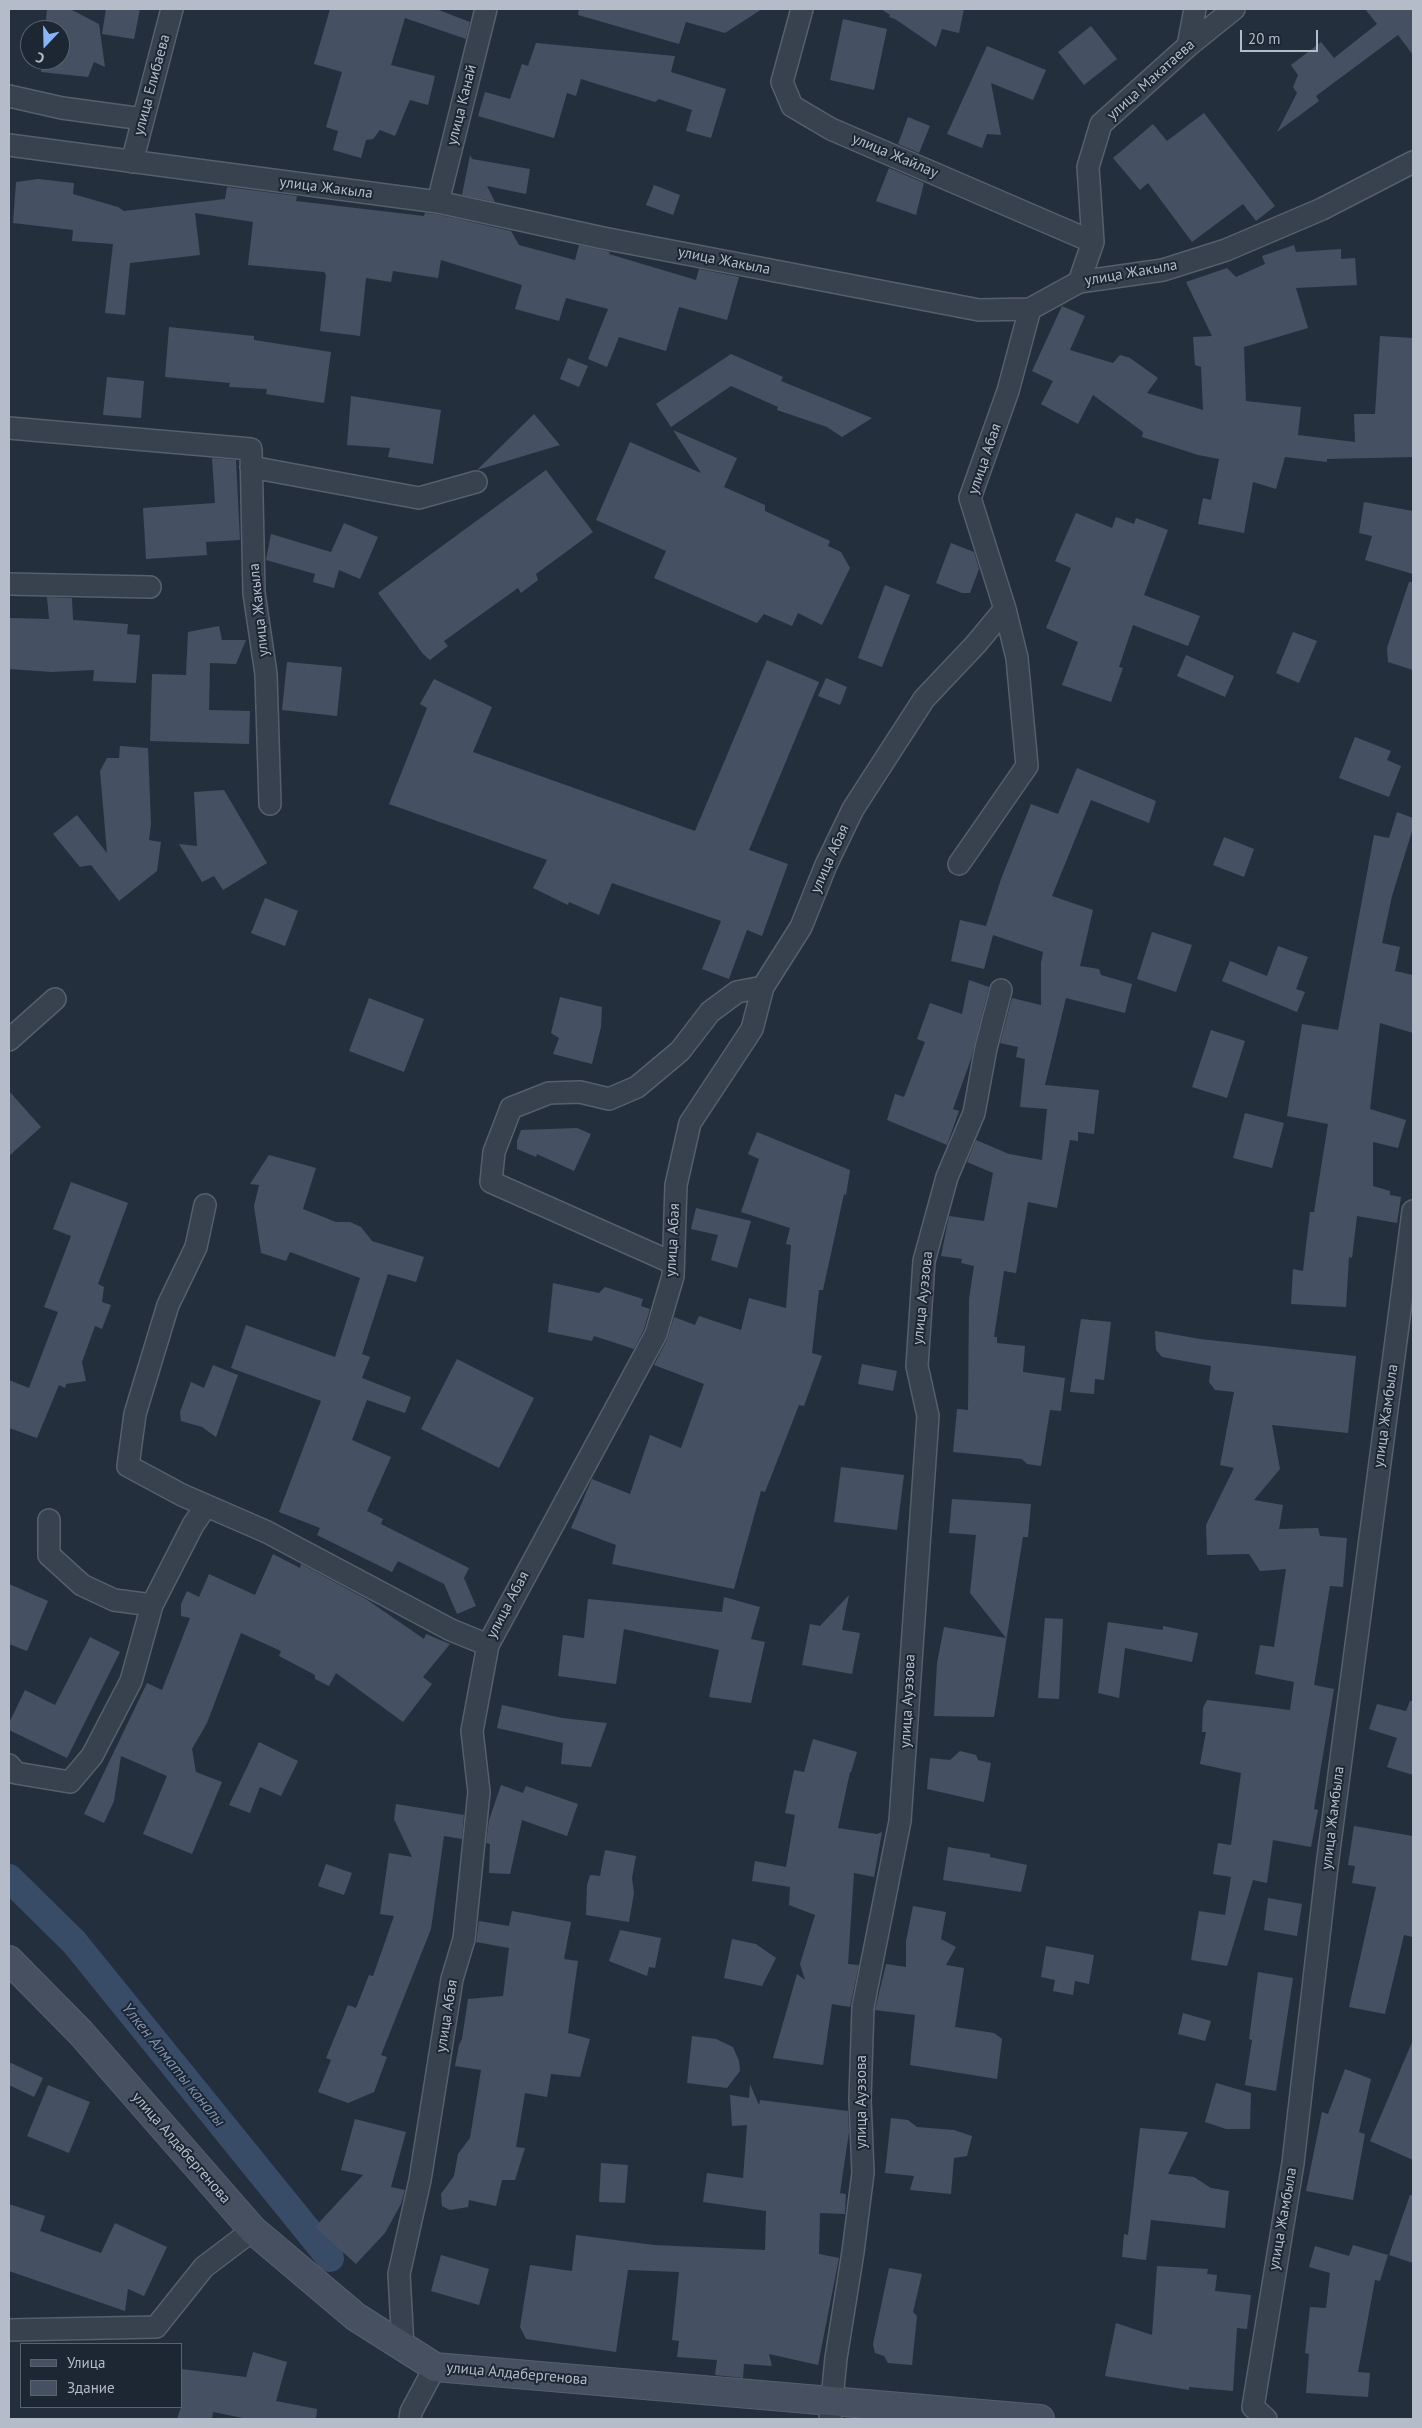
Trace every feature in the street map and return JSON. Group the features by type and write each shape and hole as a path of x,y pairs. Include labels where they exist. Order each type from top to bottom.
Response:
{"main road":[{"name":"улица Алдабергенова","path":"9,1960 81,2033 253,2230 356,2317 435,2367 831,2411 1040,2419"}],"street":[{"name":"улица Елибаева","path":"132,162 172,9"},
{"name":"улица Канай","path":"438,202 486,9"},
{"name":"улица Жайлау","path":"802,9 782,82 792,106 831,129 1093,242"},
{"path":"1188,46 1195,9"},
{"name":"улица Макатаева","path":"1079,282 1093,242 1088,168 1101,124 1188,46 1234,9"},
{"path":"9,96 62,108 143,119"},
{"name":"улица Жакыла","path":"9,145 438,202 603,238 979,310 1030,309 1079,282 1163,270 1226,250 1322,209 1413,162"},
{"name":"улица Абая","path":"403,2347 399,2274 420,2180 452,1979 464,1939 479,1792 472,1731 488,1645 656,1334 673,1276 676,1184 690,1123 752,1029 763,987 801,927 826,865 853,809 924,699 976,644 1005,609 970,498 1008,392 1030,309"},
{"name":"улица Жакыла","path":"9,428 251,449 254,593 266,674 270,804"},
{"path":"251,467 418,498 476,482"},
{"path":"9,584 150,587"},
{"path":"959,864 1027,766 1017,658 1005,609"},
{"path":"673,1263 491,1182 494,1152 511,1108 549,1093 580,1092 609,1099 637,1087 680,1051 710,1012 737,992 763,987"},
{"name":"улица Ауэзова","path":"831,2411 836,2358 853,2252 863,2173 860,2099 863,2007 901,1812 928,1416 917,1366 924,1261 947,1178 974,1113 986,1048 1001,990"},
{"path":"9,1040 55,999"},
{"path":"205,1205 196,1247 168,1304 135,1414 128,1466 206,1506 267,1532 451,1630 488,1645"},
{"name":"улица Жамбыла","path":"1266,2419 1254,2407 1292,2162 1327,1866 1413,1211"},
{"path":"9,1764 16,1773 70,1782 92,1756 131,1680 152,1605 193,1524 206,1506"},
{"path":"49,1520 48,1555 82,1585 114,1600 152,1605"},
{"path":"9,2330 156,2327 204,2267 253,2230"},
{"path":"410,2419 411,2412 435,2367"}],"building":[{"path":"47,9 70,9 99,24 105,67 94,62 88,77 41,72 41,70 70,70 70,20 46,20"},
{"path":"106,9 140,9 134,39 102,34"},
{"path":"330,9 436,9 470,22 466,39 405,18 391,65 435,76 428,105 410,100 395,136 380,130 373,139 366,140 361,158 333,150 338,131 326,127 342,72 314,64"},
{"path":"579,9 762,9 725,33 686,22 679,44 578,15"},
{"path":"881,9 964,9 959,33 942,29 936,47 895,19 889,17 890,15"},
{"path":"1365,9 1413,9 1413,55 1398,35 1316,96 1319,101 1277,132 1297,93 1293,87 1298,75 1291,65 1321,42 1334,58 1377,24"},
{"path":"843,19 887,29 874,90 830,80"},
{"path":"1091,26 1117,59 1084,85 1058,52"},
{"path":"536,43 675,56 671,72 726,89 711,138 686,131 692,110 659,99 655,102 581,79 576,96 567,93 554,138 478,116 485,92 510,99 522,64 528,66"},
{"path":"987,46 1046,70 1033,100 991,83 1001,135 987,134 982,148 947,134"},
{"path":"1204,113 1275,206 1256,221 1243,204 1192,242 1148,183 1140,190 1113,158 1153,124 1167,141"},
{"path":"908,117 930,126 919,153 898,144"},
{"path":"470,155 472,159 530,169 526,194 487,186 495,202 462,195"},
{"path":"889,168 924,183 916,215 876,201"},
{"path":"38,179 74,183 73,194 118,207 124,211 225,199 227,187 297,196 296,201 424,216 425,213 436,214 511,231 519,245 575,260 579,245 610,252 609,254 696,280 699,269 739,277 727,320 679,307 666,351 619,337 607,367 588,359 608,309 566,298 559,321 515,309 522,285 441,260 438,278 393,271 391,282 366,278 360,336 320,331 326,275 324,272 248,265 253,222 195,213 200,255 130,263 125,315 105,313 113,244 72,241 73,230 13,223 16,182"},
{"path":"654,185 680,195 673,215 646,205"},
{"path":"1294,245 1296,252 1341,249 1341,259 1355,258 1357,285 1296,288 1308,328 1244,347 1246,401 1301,407 1298,435 1355,442 1354,414 1375,414 1380,336 1413,338 1413,457 1327,459 1327,462 1285,457 1276,489 1253,482 1244,533 1198,524 1203,498 1211,500 1219,459 1198,455 1142,437 1143,432 1093,395 1078,424 1041,404 1053,381 1032,371 1062,306 1085,316 1070,350 1113,363 1120,355 1130,358 1158,378 1147,393 1203,410 1201,367 1195,365 1193,337 1212,336 1186,282 1227,268 1236,277 1265,264 1262,256"},
{"path":"169,327 254,336 254,340 331,352 324,403 266,394 267,389 229,387 230,383 165,377"},
{"path":"731,354 783,377 781,381 872,418 842,437 827,427 777,410 778,407 731,386 671,427 656,404"},
{"path":"568,358 588,366 579,387 560,379"},
{"path":"107,377 144,381 141,418 103,415"},
{"path":"351,396 441,410 433,464 388,457 390,448 347,445"},
{"path":"534,414 560,445 477,470"},
{"path":"673,430 737,458 724,487 765,505 765,511 830,541 828,546 841,552 850,568 822,625 798,613 792,626 764,614 757,623 654,578 666,551 596,520 630,442 701,473"},
{"path":"212,458 236,460 240,540 206,542 207,555 146,559 143,508 215,503"},
{"path":"546,470 593,532 536,574 538,580 521,593 518,588 444,641 448,646 430,660 423,654 378,593"},
{"path":"1364,502 1413,511 1413,574 1365,560 1372,536 1359,533"},
{"path":"1076,513 1112,528 1116,517 1134,524 1136,518 1168,530 1144,595 1200,616 1188,646 1133,625 1119,667 1123,668 1111,702 1062,685 1078,642 1046,628 1071,568 1055,561"},
{"path":"344,523 378,537 360,579 339,570 334,588 313,582 315,574 266,560 271,534 331,552"},
{"path":"951,543 974,552 979,569 970,593 962,593 936,583"},
{"path":"1409,582 1413,582 1413,670 1388,662 1387,648"},
{"path":"885,585 910,595 882,667 858,658"},
{"path":"47,597 72,598 73,620 128,624 127,634 140,635 136,683 93,681 94,670 52,672 9,669 9,618 49,619"},
{"path":"219,626 222,640 246,640 236,664 210,663 209,710 250,711 249,744 150,741 152,674 186,675 188,632"},
{"path":"1293,632 1317,641 1299,683 1276,673"},
{"path":"1186,655 1234,676 1225,697 1177,676"},
{"path":"767,660 819,682 749,850 788,864 762,936 747,930 729,979 702,969 721,921 612,883 599,915 569,902 568,905 533,888 547,860 389,804 427,708 420,704 434,679 492,707 473,752 695,831"},
{"path":"287,662 342,667 337,716 282,710"},
{"path":"826,678 847,687 840,705 818,696"},
{"path":"1355,737 1391,751 1387,760 1401,766 1389,797 1339,778"},
{"path":"120,746 148,748 151,824 149,840 161,842 157,871 119,901 91,865 80,867 53,834 77,815 107,853 100,771 107,758 119,758"},
{"path":"1077,768 1156,801 1149,823 1091,800 1052,896 1093,910 1080,966 1099,969 1101,975 1132,984 1125,1013 1066,998 1045,1085 1099,1090 1094,1134 1078,1132 1078,1141 1070,1140 1057,1208 1028,1202 1016,1273 1004,1271 994,1337 997,1337 997,1343 1025,1346 1023,1372 1065,1378 1061,1411 1050,1410 1041,1466 1027,1464 1022,1459 953,1452 957,1409 968,1410 969,1299 974,1266 961,1263 962,1259 941,1256 949,1216 984,1221 993,1173 967,1162 976,1140 1009,1154 1042,1160 1047,1109 1020,1107 1025,1059 1016,1057 1018,1047 1000,1043 1012,998 1041,1005 1041,963 1043,952 993,935 984,969 951,961 960,920 986,926 1001,879 1031,804 1058,814"},
{"path":"224,790 267,863 223,890 214,876 202,882 179,844 197,846 194,792"},
{"path":"1397,812 1413,818 1413,828 1392,896 1382,943 1400,947 1395,971 1413,975 1413,1033 1380,1023 1370,1109 1406,1120 1398,1148 1373,1142 1373,1186 1390,1191 1390,1195 1401,1197 1397,1223 1357,1216 1352,1258 1349,1257 1346,1307 1291,1304 1293,1269 1303,1271 1310,1212 1314,1212 1328,1124 1287,1116 1302,1024 1338,1030 1374,835 1389,838"},
{"path":"1224,837 1254,849 1244,877 1213,865"},
{"path":"265,898 298,911 285,946 251,933"},
{"path":"1152,932 1192,945 1176,992 1137,979"},
{"path":"1278,946 1308,957 1296,989 1305,992 1297,1012 1222,981 1230,961 1267,976"},
{"path":"969,980 989,987 971,1059 953,1109 959,1111 947,1145 887,1120 895,1094 904,1097 925,1042 917,1039 930,1003 962,1014"},
{"path":"560,997 602,1007 601,1027 592,1064 553,1054 559,1038 551,1033"},
{"path":"369,998 424,1019 404,1072 349,1051"},
{"path":"1211,1030 1245,1041 1227,1098 1192,1087"},
{"path":"9,1091 41,1127 9,1156"},
{"path":"1245,1113 1284,1123 1272,1168 1233,1158"},
{"path":"577,1128 591,1134 574,1171 537,1154 536,1157 517,1149 517,1141 521,1130"},
{"path":"757,1132 850,1170 846,1195 844,1194 823,1290 819,1290 812,1353 822,1356 804,1406 799,1405 765,1492 761,1491 734,1589 612,1564 616,1545 571,1528 592,1479 630,1494 650,1435 681,1448 704,1384 654,1365 667,1340 674,1317 695,1325 699,1316 741,1330 749,1298 786,1308 791,1245 786,1244 790,1228 741,1212 759,1159 748,1154"},
{"path":"269,1155 316,1168 303,1209 336,1222 350,1222 361,1227 372,1241 424,1257 416,1282 388,1274 362,1354 370,1357 362,1378 411,1397 405,1413 367,1400 352,1440 391,1457 367,1511 383,1519 381,1524 469,1568 464,1578 476,1606 457,1614 444,1584 398,1561 392,1572 317,1535 320,1528 279,1512 321,1401 231,1368 246,1325 335,1357 360,1278 290,1252 286,1261 261,1253 254,1206 259,1185 250,1184"},
{"path":"71,1182 128,1203 98,1284 104,1287 102,1302 111,1305 102,1329 95,1326 82,1362 86,1381 66,1384 65,1388 59,1385 37,1438 9,1428 9,1380 29,1388 58,1312 44,1307 71,1236 53,1229"},
{"path":"696,1208 751,1221 737,1268 711,1260 718,1235 691,1229"},
{"path":"553,1283 599,1293 605,1287 643,1299 641,1306 650,1309 644,1329 634,1349 594,1336 592,1341 548,1332"},
{"path":"1081,1319 1111,1322 1104,1380 1095,1379 1094,1394 1070,1392"},
{"path":"1155,1331 1200,1339 1356,1356 1348,1433 1272,1425 1280,1469 1254,1500 1283,1505 1279,1529 1318,1528 1320,1536 1347,1538 1343,1587 1330,1586 1314,1685 1334,1689 1314,1809 1318,1810 1311,1847 1273,1840 1267,1883 1253,1880 1227,1966 1191,1960 1199,1911 1225,1915 1231,1877 1213,1874 1218,1843 1231,1845 1241,1773 1200,1764 1206,1732 1202,1732 1203,1708 1207,1700 1290,1710 1294,1682 1255,1674 1260,1645 1274,1647 1286,1569 1260,1571 1249,1554 1207,1555 1206,1525 1234,1468 1220,1465 1234,1392 1215,1390 1209,1382 1211,1366 1162,1357 1156,1350"},
{"path":"457,1359 534,1398 499,1468 421,1429"},
{"path":"862,1364 897,1371 893,1391 858,1384"},
{"path":"213,1365 238,1375 216,1437 202,1427 181,1421 180,1412 191,1382 204,1388"},
{"path":"841,1467 904,1475 897,1530 834,1522"},
{"path":"952,1499 1031,1504 1028,1537 1023,1537 994,1717 934,1716 937,1663 944,1627 1006,1638 970,1593 976,1535 949,1533"},
{"path":"273,1554 300,1568 301,1564 366,1599 424,1639 426,1634 450,1644 423,1677 432,1684 403,1722 336,1673 329,1686 315,1679 315,1675 279,1656 281,1651 241,1633 207,1723 192,1749 196,1772 222,1782 192,1854 143,1834 167,1776 121,1756 114,1801 104,1823 84,1814 147,1683 162,1690 190,1618 181,1616 181,1604 187,1591 199,1597 209,1574 255,1595"},
{"path":"9,1584 48,1601 27,1651 9,1644"},
{"path":"849,1595 842,1630 860,1633 852,1674 802,1665 810,1624 820,1626"},
{"path":"724,1597 760,1607 751,1639 765,1642 751,1703 709,1697 719,1650 624,1629 616,1684 558,1676 563,1635 584,1638 588,1599 722,1612"},
{"path":"1045,1618 1063,1619 1059,1699 1038,1698"},
{"path":"1108,1622 1163,1630 1163,1626 1198,1633 1192,1662 1125,1648 1119,1698 1098,1693"},
{"path":"90,1637 120,1652 67,1758 9,1730 9,1723 25,1690 55,1705"},
{"path":"1410,1701 1413,1701 1413,1775 1387,1767 1397,1738 1369,1729 1377,1704 1406,1711"},
{"path":"502,1705 562,1718 607,1723 591,1767 561,1764 563,1743 497,1728"},
{"path":"813,1739 857,1752 850,1772 838,1828 877,1834 882,1832 874,1877 854,1873 848,1964 859,1965 850,2007 832,2004 823,2065 773,2058 797,1974 805,1980 800,1964 815,1915 789,1905 790,1887 752,1881 755,1861 786,1867 795,1815 785,1813 794,1770 804,1772"},
{"path":"259,1742 298,1761 281,1796 260,1787 250,1813 229,1805"},
{"path":"960,1751 976,1755 978,1760 991,1763 984,1802 927,1789 930,1758 950,1760"},
{"path":"501,1785 523,1793 526,1786 578,1804 567,1836 522,1820 510,1874 489,1873 490,1844 486,1843 489,1820"},
{"path":"396,1804 464,1815 462,1839 444,1836 431,1929 381,2055 387,2057 374,2092 348,2103 318,2092 331,2060 326,2058 348,2005 356,2008 369,1975 373,1976 394,1916 380,1914 389,1853 412,1857 394,1819"},
{"path":"1354,1826 1413,1836 1413,1937 1404,1935 1385,2014 1349,2007 1376,1887 1352,1883 1355,1866 1348,1865"},
{"path":"948,1847 990,1854 990,1857 1027,1865 1021,1892 943,1880"},
{"path":"605,1850 636,1856 632,1878 634,1893 629,1922 586,1915 587,1885 590,1875 600,1876"},
{"path":"326,1864 352,1873 344,1895 318,1886"},
{"path":"1268,1898 1302,1904 1297,1936 1264,1930"},
{"path":"913,1906 946,1912 941,1939 956,1947 946,1965 964,1968 955,2027 994,2033 1002,2039 997,2079 910,2065 915,2015 875,2010 886,1964 906,1967 906,1941"},
{"path":"512,1911 571,1922 564,1959 578,1961 568,2033 590,2039 580,2077 551,2074 547,2097 525,2093 516,2147 525,2148 515,2180 502,2180 496,2206 469,2200 468,2207 450,2210 442,2206 441,2194 454,2176 458,2154 470,2138 481,2070 455,2066 462,2039 468,1999 503,1996 509,1948 476,1942 479,1921 509,1926"},
{"path":"620,1930 661,1938 655,1968 649,1967 647,1976 609,1961"},
{"path":"732,1939 756,1944 776,1958 762,1986 724,1978"},
{"path":"1046,1946 1094,1955 1089,1984 1075,1981 1073,1995 1053,1991 1055,1980 1041,1977"},
{"path":"1258,1972 1293,1978 1276,2091 1245,2085 1252,2040 1249,2039"},
{"path":"1183,2013 1211,2021 1205,2041 1178,2034"},
{"path":"692,2036 716,2039 733,2047 739,2061 740,2071 727,2088 687,2083"},
{"path":"1413,2040 1413,2160 1370,2141"},
{"path":"9,2062 43,2078 34,2097 9,2085"},
{"path":"1345,2069 1371,2079 1359,2132 1365,2134 1353,2200 1306,2191 1322,2112 1328,2114"},
{"path":"1216,2083 1251,2093 1250,2129 1226,2129 1205,2122"},
{"path":"750,2084 759,2105 760,2100 848,2111 849,2132 840,2193 846,2194 845,2214 820,2213 819,2254 839,2258 818,2365 769,2354 772,2366 744,2364 743,2378 715,2375 717,2360 677,2357 679,2341 672,2340 679,2272 628,2270 616,2352 526,2339 520,2327 530,2265 572,2271 576,2235 654,2245 765,2250 766,2211 703,2202 707,2173 743,2178 747,2125 732,2126 730,2095 749,2098"},
{"path":"48,2085 90,2102 69,2153 27,2136"},
{"path":"891,2118 908,2120 917,2127 954,2130 972,2136 967,2156 954,2158 951,2194 910,2190 914,2176 885,2173"},
{"path":"355,2119 406,2132 391,2187 405,2190 401,2204 385,2233 356,2264 315,2227 363,2175 341,2170"},
{"path":"1140,2128 1188,2132 1168,2174 1194,2177 1211,2188 1229,2191 1225,2228 1151,2220 1146,2260 1122,2257 1124,2234 1128,2235"},
{"path":"601,2163 628,2165 625,2203 599,2202"},
{"path":"1410,2195 1413,2195 1413,2263 1389,2255"},
{"path":"9,2204 45,2216 40,2231 101,2253 115,2223 167,2247 144,2296 128,2289 125,2311 9,2271"},
{"path":"1353,2245 1388,2255 1380,2281 1375,2280 1358,2372 1370,2373 1368,2397 1306,2393 1309,2354 1305,2353 1310,2307 1326,2308 1330,2273 1309,2267 1315,2246 1349,2256"},
{"path":"441,2255 489,2269 479,2305 431,2291"},
{"path":"1157,2266 1208,2269 1207,2274 1217,2275 1215,2291 1251,2295 1247,2329 1237,2328 1233,2391 1189,2387 1189,2390 1105,2376 1116,2323 1152,2335"},
{"path":"889,2268 922,2274 913,2312 917,2316 912,2365 888,2363 884,2356 875,2353 873,2344"},
{"path":"253,2352 287,2362 276,2401 317,2409 316,2419 248,2419 213,2412 212,2419 177,2419 182,2408 182,2369 246,2377"}],"waterway":[{"name":"Үлкен Алматы каналы","path":"9,1878 74,1942 330,2258"}]}
